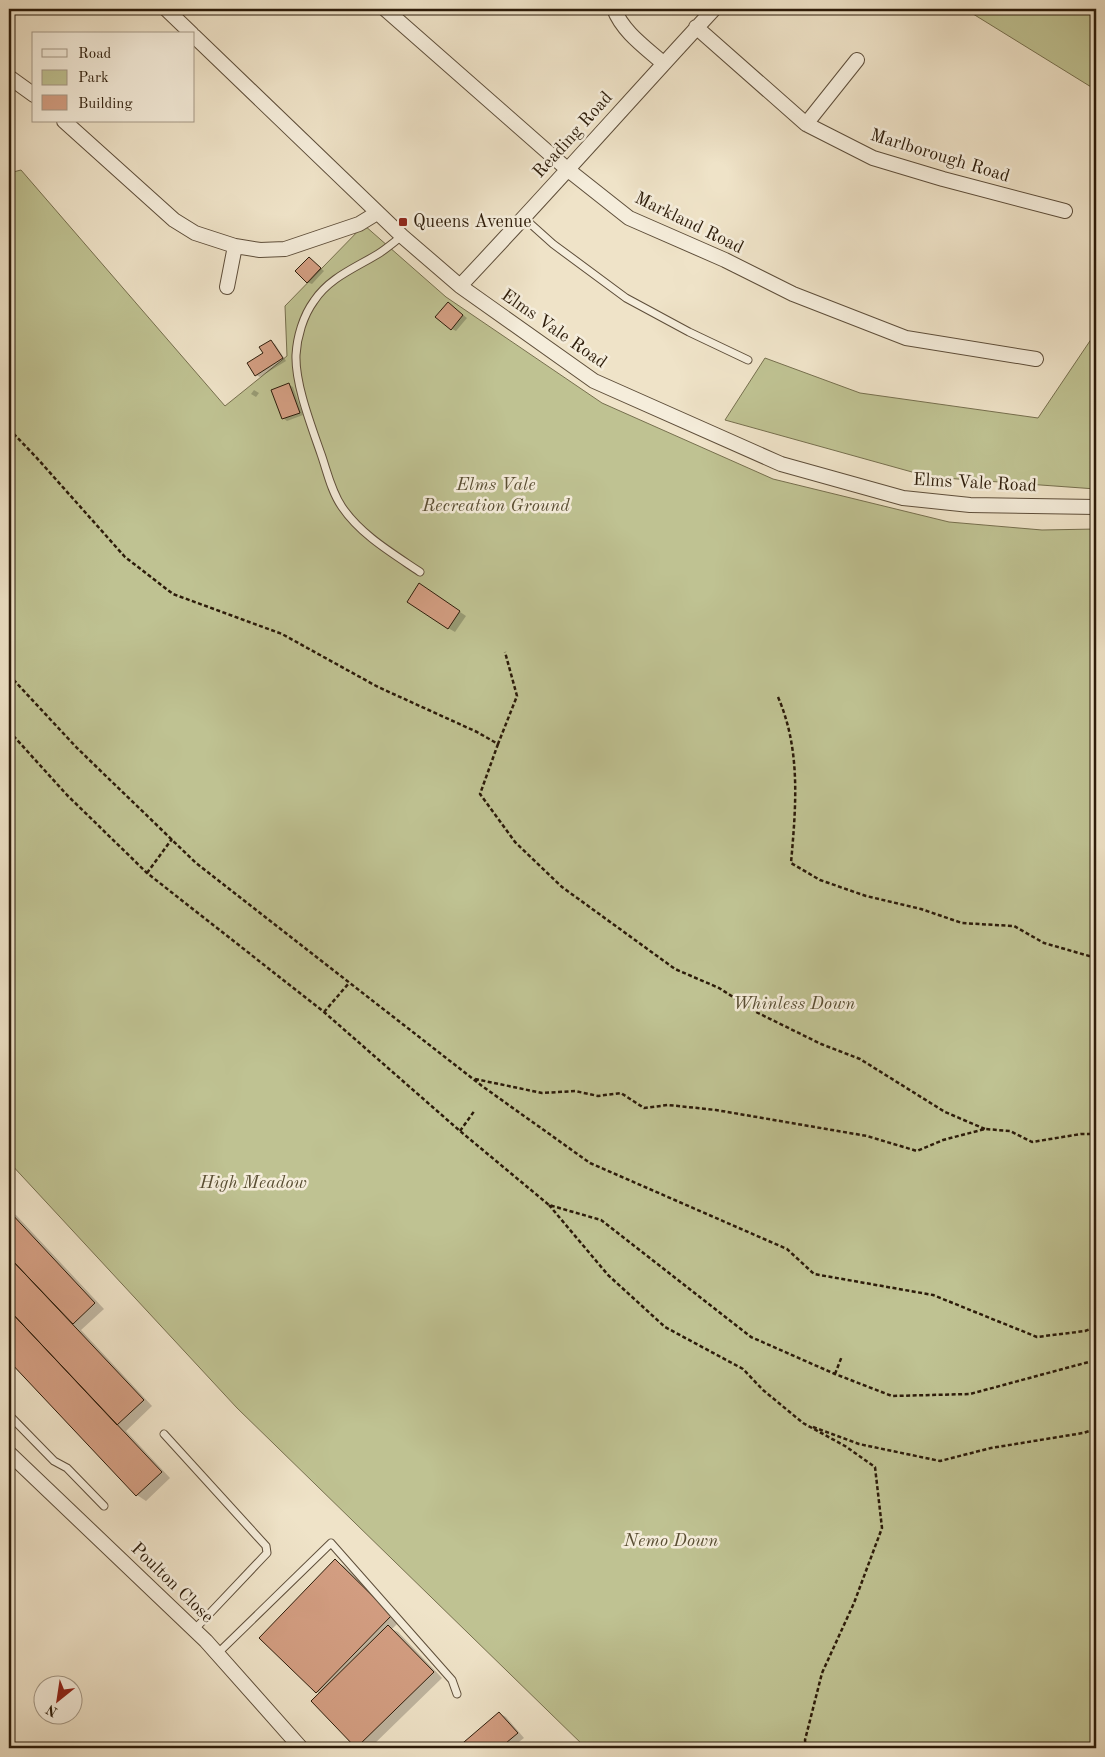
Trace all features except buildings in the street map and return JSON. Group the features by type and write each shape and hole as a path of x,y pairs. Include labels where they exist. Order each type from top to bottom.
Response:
{"street":[{"name":"Elms Vale Road","path":"166,9 190,32"},
{"name":"Markland Road","path":"385,9 567,169 629,218 725,260 793,294 906,338 1036,359"},
{"path":"614,9 617,18 628,31 663,63"},
{"name":"Reading Road","path":"460,286 714,9"},
{"name":"Marlborough Road","path":"696,27 806,124 873,158 943,180 1064,210"},
{"name":"Elms Vale Road","path":"195,37 402,236 460,286 594,381 780,464 903,498 970,505 1096,507"},
{"path":"806,124 857,60"},
{"path":"9,78 32,94"},
{"path":"65,122 174,220 195,233 235,246 260,250 285,249 359,224 377,213"},
{"path":"227,287 235,246"},
{"name":"Poulton Close","path":"9,1453 194,1630 301,1748"}],"lane":[{"path":"524,218 553,244 626,298 689,332 748,360"},
{"path":"402,236 378,254 335,280 318,295 302,324 297,342 296,365 297,375 314,433 333,489 342,507 364,532 378,544 420,572"},
{"path":"9,1415 54,1461 66,1468 104,1506"},
{"path":"164,1434 266,1546 267,1553 194,1630"},
{"path":"217,1654 331,1543 452,1680 457,1694"}],"path":[{"path":"9,429 36,456 125,557 173,594 282,634 378,687 478,732 498,744"},
{"path":"505,652 517,696 480,794 515,842 562,887 675,969 719,988 758,1013 821,1044 860,1059 945,1112 985,1129"},
{"path":"9,675 77,748 196,863 473,1079 590,1163 787,1249 814,1274 933,1295 1037,1337 1085,1331 1096,1327"},
{"path":"778,697 786,716 794,756 795,814 791,863 820,880 866,896 921,909 962,924 1014,926 1044,943 1096,958"},
{"path":"9,731 67,795 147,873 324,1012 460,1131 549,1205 608,1275 665,1327 744,1369 763,1390 803,1423 845,1446 875,1467 882,1528 854,1603 822,1673 805,1740 806,1748"},
{"path":"147,873 172,839"},
{"path":"324,1012 349,982"},
{"path":"473,1079 542,1094 575,1091 598,1096 621,1093 644,1108 668,1105 716,1110 867,1136 917,1151 944,1140 985,1129 1010,1130 1032,1142 1081,1134 1096,1134"},
{"path":"460,1131 475,1110"},
{"path":"549,1205 602,1220 751,1337 835,1374 892,1396 970,1394 1096,1360"},
{"path":"835,1374 842,1356"},
{"path":"803,1423 859,1444 940,1460 991,1448 1083,1433 1096,1429"}],"green space":[{"path":"965,9 1096,9 1096,90"},
{"path":"21,170 225,406 287,356 285,306 364,225 446,297 602,403 773,479 949,522 1042,530 1096,529 1096,1748 586,1748 237,1408 9,1162 9,173"},
{"path":"1096,332 1096,489 930,477 725,420 765,358 860,393 1038,418"}],"place":[{"name":"Queens Avenue","path":"403,222"}],"park label":[{"name":"Elms Vale Recreation Ground","path":"496,495"},
{"name":"Whinless Down","path":"794,1004"},
{"name":"High Meadow","path":"253,1183"},
{"name":"Nemo Down","path":"671,1541"}]}
